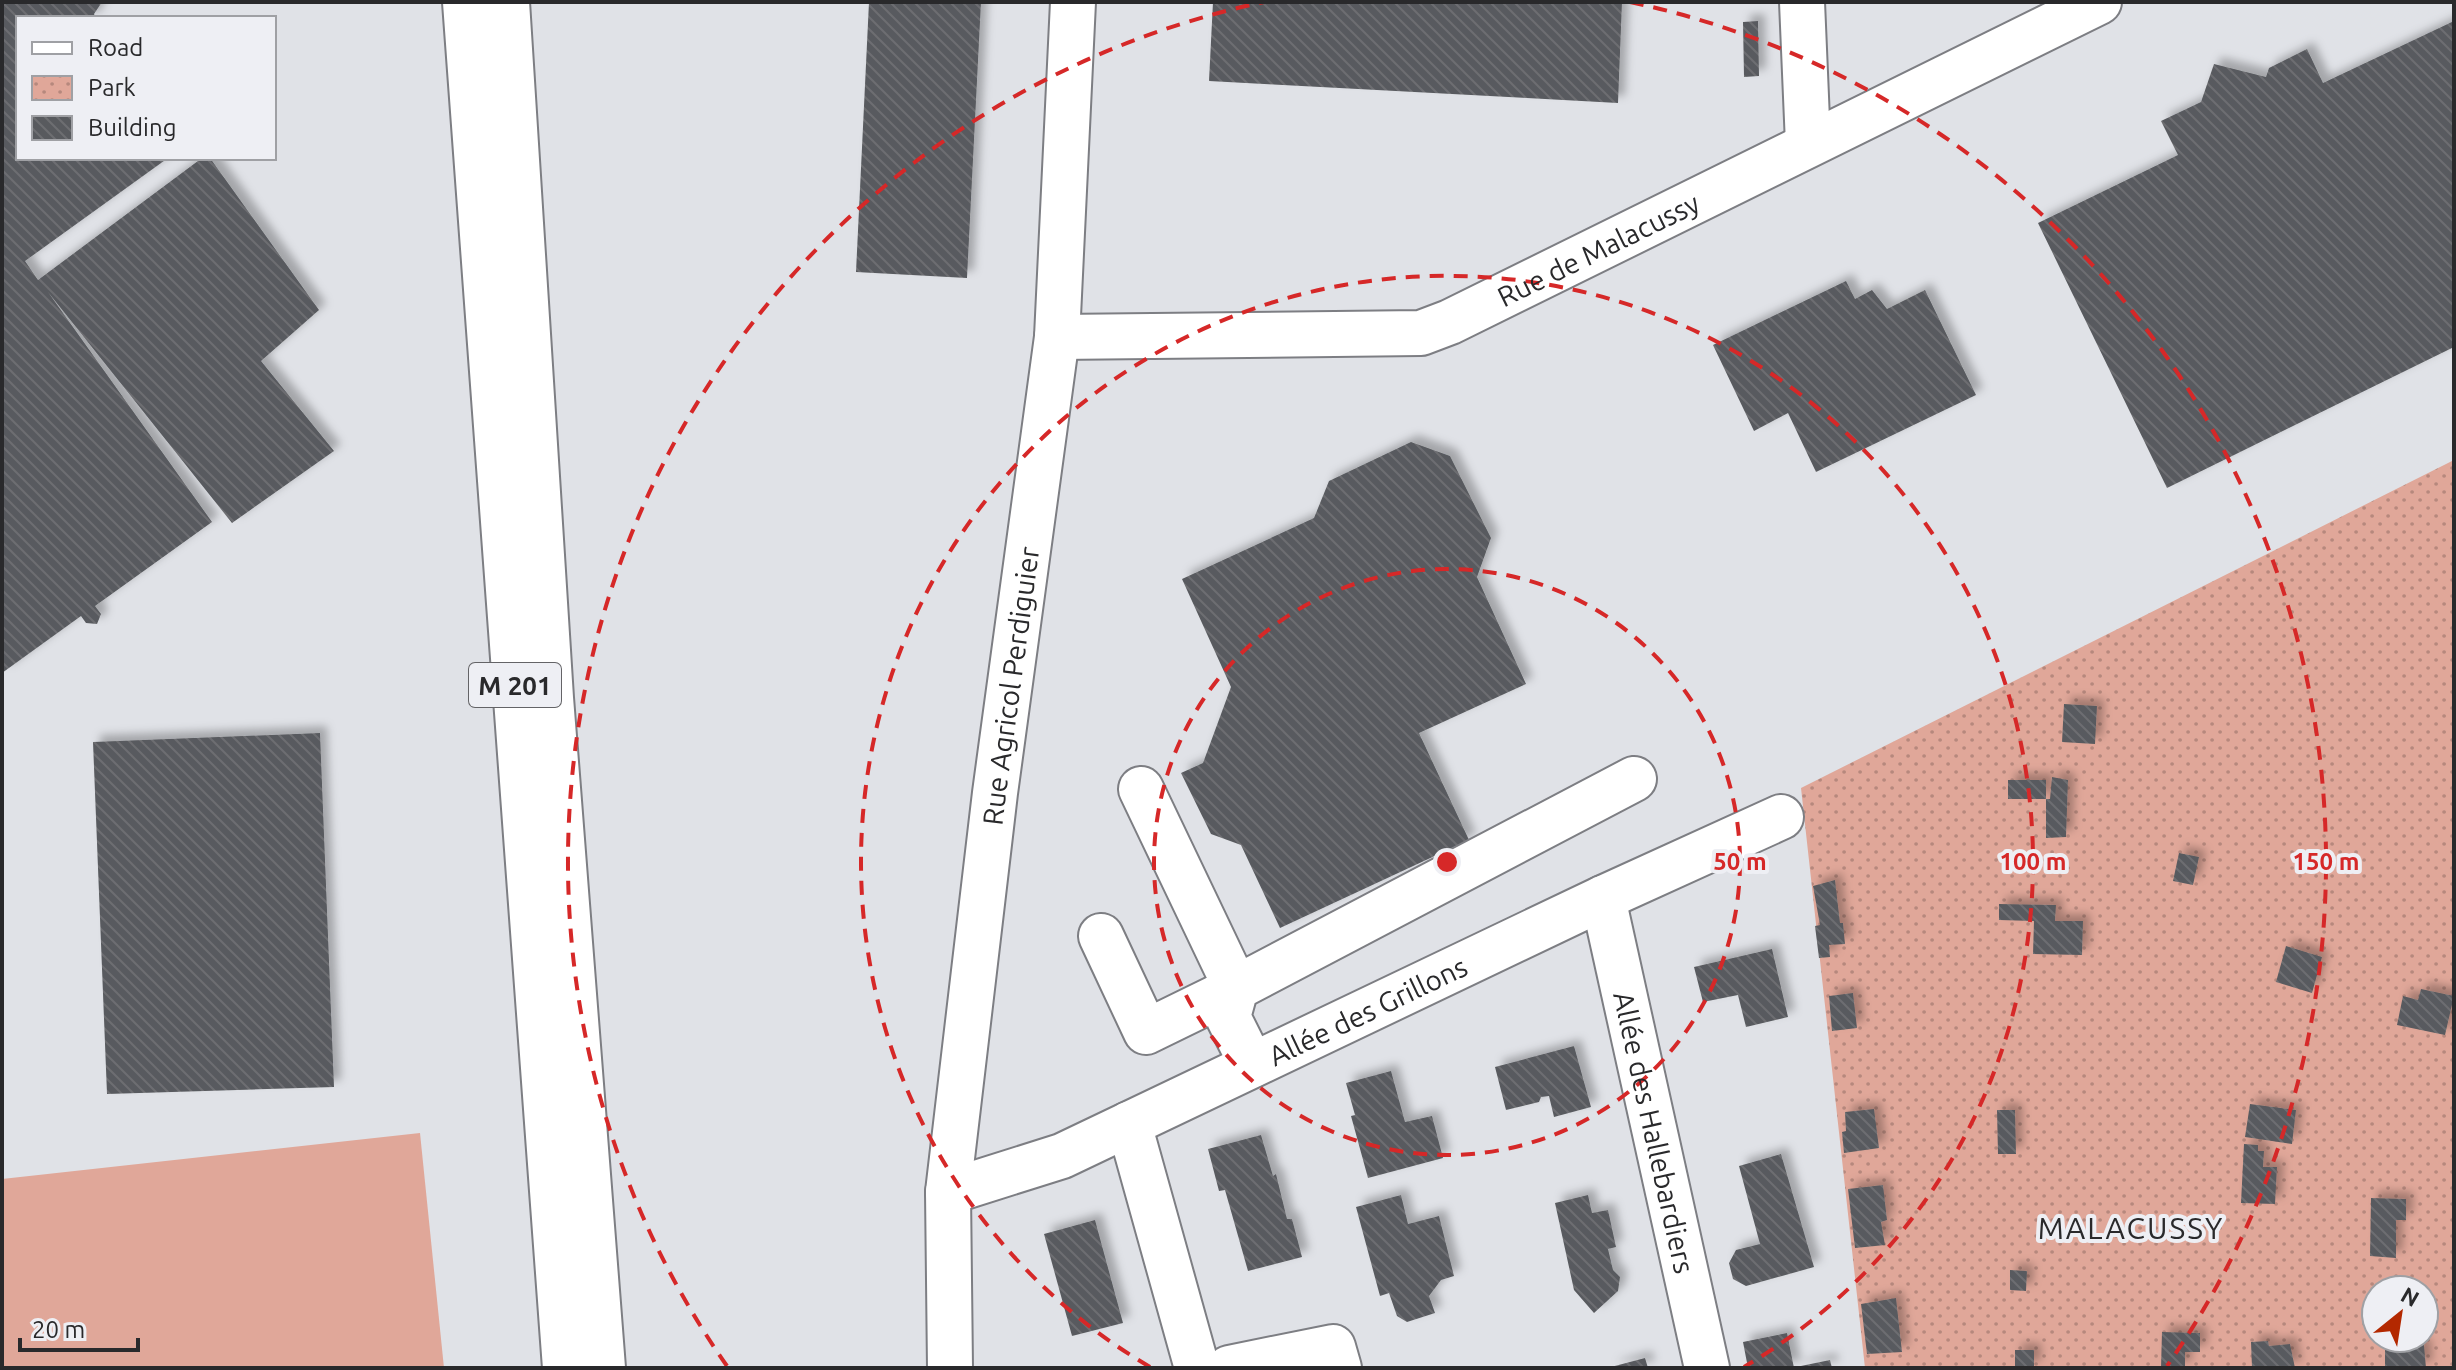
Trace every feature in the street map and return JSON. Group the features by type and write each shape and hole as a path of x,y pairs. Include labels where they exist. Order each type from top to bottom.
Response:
{"main road":[{"name":"M 201","path":"465,2 565,1368"},
{"name":"M 201","path":"507,2 551,698 603,1368"},
{"name":"Rue Agricol Perdiguier","path":"950,1368 948,1192 995,793 1057,337 1073,2"},
{"path":"1802,2 1808,144"},
{"name":"Rue de Malacussy","path":"1057,337 1421,333 1450,322 2099,2"},
{"path":"1101,936 1146,1032 1634,779"},
{"path":"1141,789 1236,988 1228,1017 1252,1065"},
{"name":"Allée des Grillons","path":"948,1192 1062,1156 1603,898 1781,817"},
{"name":"Allée des Hallebardiers","path":"1603,898 1707,1368"},
{"path":"1129,1124 1197,1368"},
{"path":"1229,1368 1333,1347 1339,1368"}],"green space":[{"path":"2454,460 2454,1368 1865,1368 1801,788"},
{"path":"420,1133 444,1368 2,1368 2,1179"}],"building":[{"path":"2,2 102,2 95,16 16,16 16,160 165,160 25,261 38,280 199,160 211,160 319,310 261,361 334,451 232,523 48,292 212,522 95,606 101,614 97,624 86,623 81,616 2,673"},
{"path":"869,2 981,2 967,278 856,272"},
{"path":"1213,2 1622,2 1618,103 1209,81"},
{"path":"1758,21 1759,76 1744,77 1743,22"},
{"path":"2454,21 2454,347 2167,488 2038,223 2178,155 2161,121 2201,102 2214,64 2266,77 2269,68 2307,49 2323,83"},
{"path":"1846,281 1855,299 1872,290 1887,309 1925,290 1976,395 1816,472 1788,413 1754,431 1713,345"},
{"path":"1411,442 1450,456 1491,538 1477,577 1526,684 1419,733 1469,840 1280,928 1241,845 1211,834 1181,773 1203,763 1231,687 1182,579 1314,518 1329,481"},
{"path":"2064,704 2097,706 2095,744 2062,742"},
{"path":"320,733 334,1087 107,1094 93,742"},
{"path":"2052,777 2068,780 2066,837 2046,838 2046,799 2050,799"},
{"path":"2008,780 2046,780 2046,799 2008,799"},
{"path":"2179,853 2199,857 2193,885 2173,881"},
{"path":"1835,880 1845,944 1829,945 1830,957 1819,958 1815,926 1820,925 1813,886"},
{"path":"1999,904 2056,905 2055,921 2083,921 2082,955 2033,954 2034,921 1999,920"},
{"path":"2286,946 2322,957 2312,993 2276,982"},
{"path":"1772,949 1788,1017 1746,1027 1738,995 1703,1002 1694,967"},
{"path":"2421,989 2454,996 2445,1035 2397,1025 2403,996 2418,1000"},
{"path":"1853,993 1857,1028 1832,1031 1829,996"},
{"path":"1574,1046 1591,1107 1554,1117 1549,1096 1541,1097 1539,1102 1506,1110 1495,1067"},
{"path":"1391,1071 1405,1122 1432,1116 1443,1158 1368,1178 1351,1116 1355,1115 1346,1083"},
{"path":"2250,1104 2296,1110 2292,1144 2245,1137"},
{"path":"1874,1109 1879,1148 1844,1153 1842,1132 1846,1131 1845,1112"},
{"path":"1997,1110 2015,1110 2016,1154 1998,1154"},
{"path":"1261,1135 1273,1176 1276,1174 1287,1219 1292,1219 1302,1257 1248,1271 1225,1190 1219,1191 1208,1149"},
{"path":"2244,1144 2258,1145 2258,1151 2264,1151 2263,1167 2277,1167 2275,1204 2241,1203"},
{"path":"1781,1154 1814,1267 1746,1286 1733,1279 1729,1263 1736,1250 1760,1244 1739,1166"},
{"path":"1883,1185 1887,1220 1881,1222 1885,1245 1855,1248 1848,1189"},
{"path":"1401,1195 1408,1224 1439,1216 1454,1276 1441,1280 1429,1296 1435,1313 1407,1322 1397,1316 1389,1293 1380,1296 1356,1207"},
{"path":"1588,1195 1592,1213 1608,1210 1616,1247 1608,1249 1613,1270 1620,1277 1618,1291 1594,1313 1574,1290 1555,1203"},
{"path":"2371,1198 2406,1199 2406,1220 2396,1220 2396,1258 2370,1256"},
{"path":"1095,1220 1123,1323 1072,1336 1044,1234"},
{"path":"2010,1270 2027,1271 2026,1291 2010,1290"},
{"path":"1896,1298 1902,1352 1867,1354 1861,1304"},
{"path":"2162,1332 2200,1333 2200,1352 2185,1352 2185,1368 2161,1368"},
{"path":"1787,1333 1794,1368 1748,1368 1743,1342"},
{"path":"2268,1341 2269,1346 2290,1344 2295,1368 2252,1368 2251,1342"},
{"path":"2015,1350 2034,1350 2034,1368 2015,1368"},
{"path":"2385,1354 2425,1354 2426,1368 2385,1368"},
{"path":"1645,1358 1648,1368 1611,1368 1611,1367"},
{"path":"1830,1360 1832,1368 1796,1367"}],"district":[{"name":"MALACUSSY","path":"2131,1228"}]}
